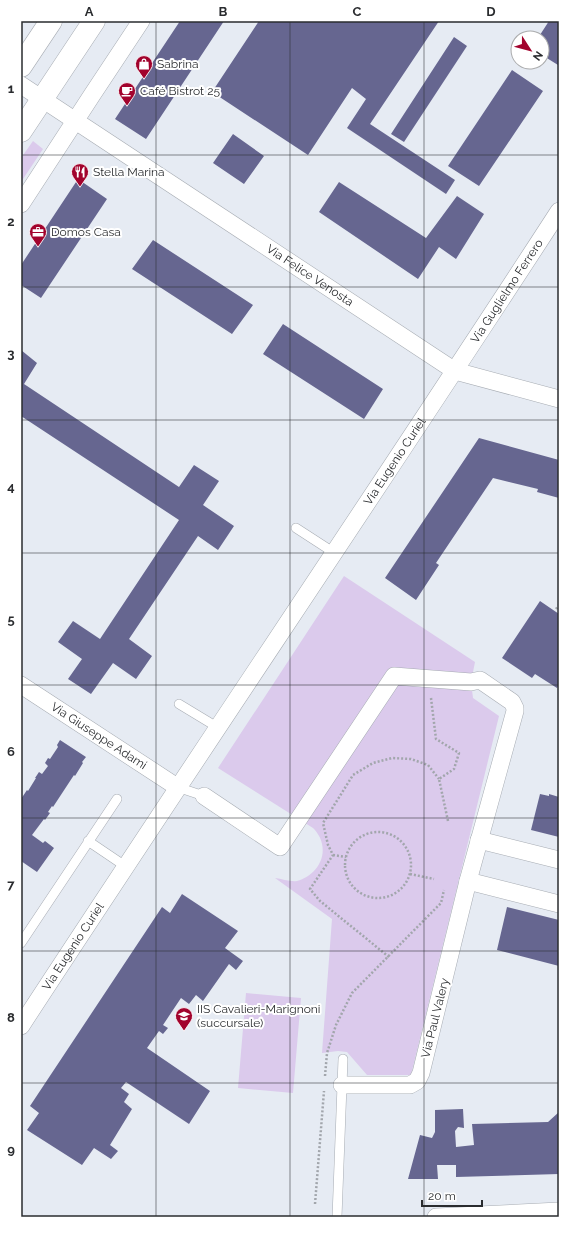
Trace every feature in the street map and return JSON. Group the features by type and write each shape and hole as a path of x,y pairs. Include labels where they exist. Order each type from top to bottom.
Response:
{"main road":[{"path":"21,66 50,21"},
{"path":"21,131 94,21"}],"street":[{"path":"21,204 141,21"},
{"name":"Via Felice Venosta","path":"21,86 455,371 559,399"},
{"name":"Via Guglielmo Ferrero","path":"455,371 559,211"},
{"name":"Via Eugenio Curiel","path":"21,1026 177,787 455,371"},
{"name":"Via Paul Valery","path":"204,796 280,847 394,676 471,682 480,680 510,700 515,708 468,881 421,1073 417,1081 410,1085 342,1085"},
{"name":"Via Giuseppe Adami","path":"21,685 177,787"},
{"path":"479,840 559,860"},
{"path":"468,881 559,904"},
{"path":"436,1217 559,1211"}],"lane":[{"path":"296,528 333,552"},
{"path":"179,704 217,727"},
{"path":"177,787 204,796"},
{"path":"21,943 117,799"},
{"path":"88,841 125,866"},
{"path":"337,1217 344,1059"}],"path":[{"path":"556,609 559,604"},
{"path":"430,692 436,739 459,753 454,769 439,779"},
{"path":"333,855 328,845 323,823 354,775 373,763 392,758 411,759 428,765 439,779 448,821"},
{"path":"378,832 392,835 404,844 410,857 410,874 404,885 392,894 378,898 364,894 352,885 346,872 346,857 352,844 364,835 378,832"},
{"path":"333,855 346,857"},
{"path":"333,855 310,889 320,901 389,957"},
{"path":"410,874 434,879"},
{"path":"325,1077 327,1053 336,1025 352,994 441,903 444,890"},
{"path":"315,1204 324,1085"}],"shaded area":[{"path":"33,141 43,149 21,182 21,158"},
{"path":"344,576 475,662 471,682 473,698 499,716 411,1075 367,1075 347,1052 338,1051 322,1053 332,919 275,878 297,881 313,872 322,856 323,850 321,840 313,828 218,768"},
{"path":"246,993 301,998 293,1093 238,1088"}],"building":[{"path":"180,21 224,21 146,139 115,119"},
{"path":"259,21 439,21 370,124 455,180 446,194 347,128 366,99 352,88 308,155 212,92"},
{"path":"549,21 559,21 558,65 550,60 550,30 543,30"},
{"path":"454,37 467,46 404,142 391,134"},
{"path":"512,70 543,91 479,186 448,166"},
{"path":"233,134 264,156 244,184 213,163"},
{"path":"78,179 107,199 41,298 21,285 21,265"},
{"path":"339,182 426,238 457,196 484,214 456,259 439,247 418,279 319,212"},
{"path":"153,240 253,305 232,334 132,269"},
{"path":"283,324 383,389 364,419 263,354"},
{"path":"21,350 37,363 24,384 179,487 194,465 219,481 203,505 234,526 218,550 198,536 129,639 152,656 136,679 113,663 91,694 68,679 82,659 58,642 73,621 100,639 179,520 21,416"},
{"path":"479,438 559,460 559,498 537,492 538,489 493,478 436,563 439,565 416,600 385,578"},
{"path":"540,601 559,614 559,685 557,688 535,674 532,678 502,658"},
{"path":"60,740 86,757 75,776 74,775 53,807 52,806 48,812 50,813 32,835 43,843 45,841 54,848 37,872 21,861 21,799 27,790 28,791 39,772 42,774 48,766 45,763 48,758 50,759 58,747 57,745"},
{"path":"540,794 549,796 549,794 559,797 559,837 531,830"},
{"path":"182,894 238,931 225,948 243,961 236,970 229,964 203,1001 196,995 189,1004 181,998 163,1025 168,1028 163,1034 159,1031 147,1048 210,1091 189,1124 126,1082 121,1088 129,1094 124,1102 132,1109 110,1145 118,1151 111,1159 94,1148 82,1165 27,1130 39,1113 30,1106 162,907 170,913"},
{"path":"507,907 559,920 559,966 497,950"},
{"path":"463,1109 464,1128 458,1127 455,1131 456,1147 474,1145 472,1124 548,1122 559,1112 559,1174 456,1177 456,1165 437,1165 438,1179 408,1179 420,1135 432,1138 435,1132 435,1110"}],"place":[{"name":"Sabrina","path":"144,79"},
{"name":"Café Bistrot 25","path":"127,106"},
{"name":"Stella Marina","path":"80,187"},
{"name":"Domos Casa","path":"38,247"},
{"name":"IIS Cavalieri-Marignoni (succursale)","path":"184,1031"}]}
